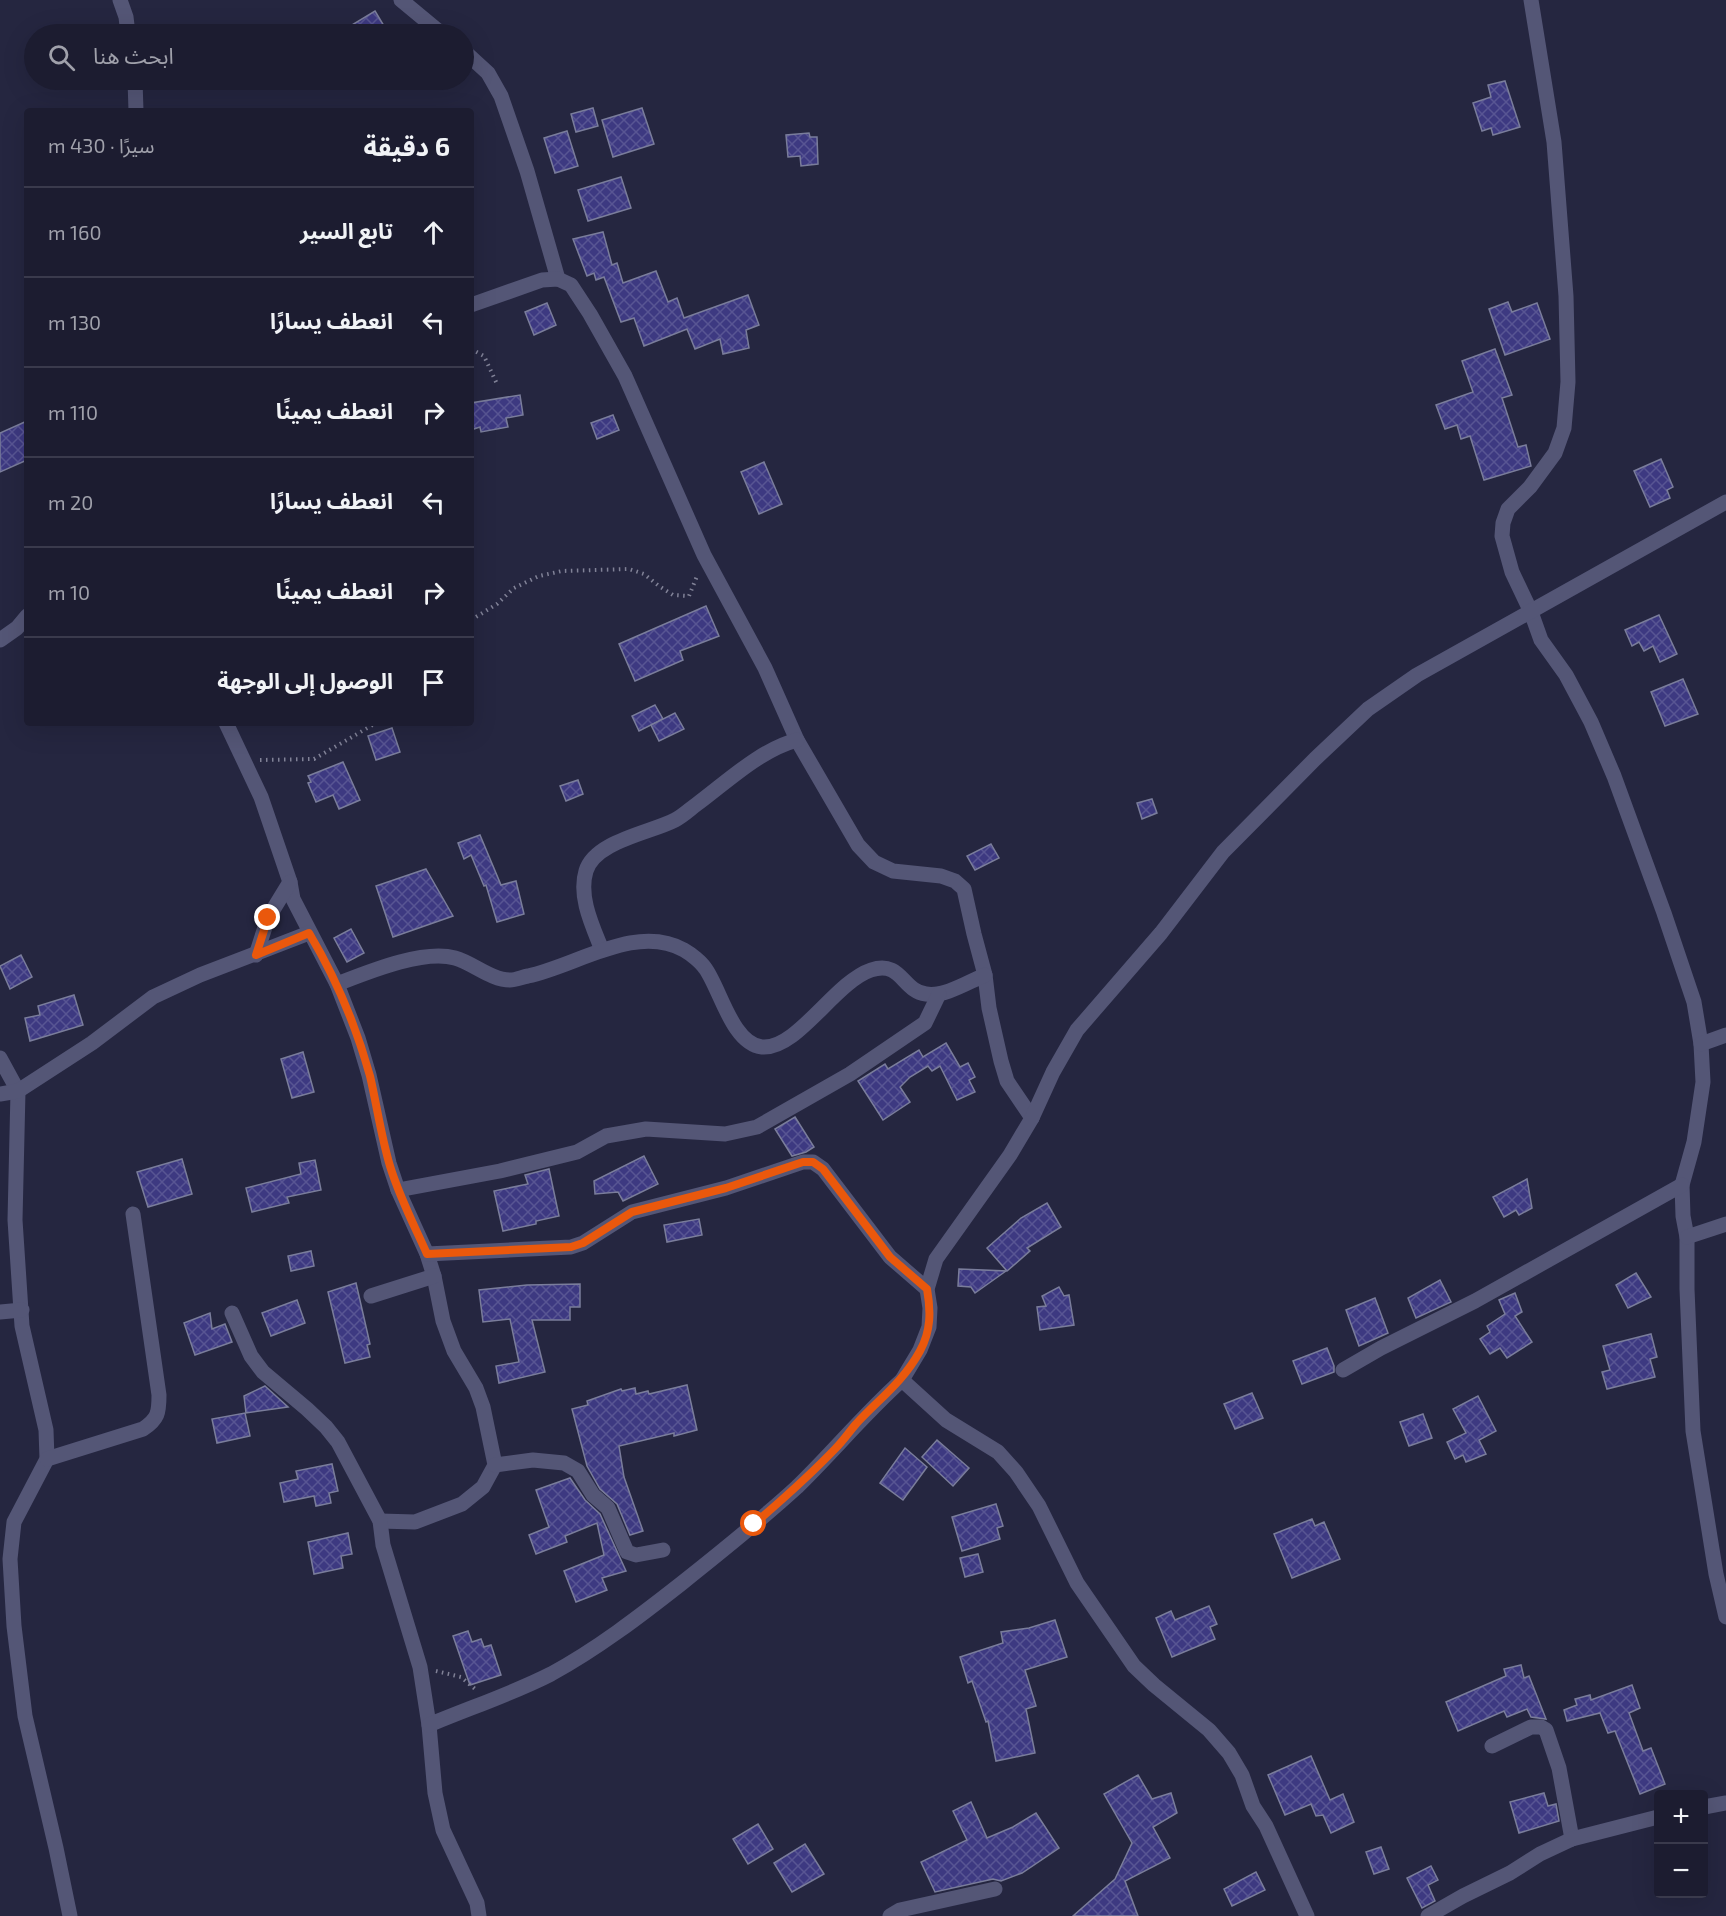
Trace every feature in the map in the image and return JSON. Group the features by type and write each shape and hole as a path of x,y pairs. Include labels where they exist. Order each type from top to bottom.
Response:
{"street":[{"path":"120,0 127,24"},
{"path":"401,0 430,24"},
{"path":"1531,0 1554,142 1566,285 1568,382 1564,428 1555,453 1530,487 1508,508 1502,536 1512,572 1541,640 1566,675 1591,722 1614,776 1690,991 1701,1044 1702,1092 1694,1143 1682,1185 1683,1216 1688,1236 1687,1289 1693,1431 1716,1574 1726,1617"},
{"path":"474,60 488,73 501,96 527,171 558,279"},
{"path":"135,90 136,108"},
{"path":"474,305 542,280 558,279 571,285 625,376 704,555 765,668 797,740 858,845 874,862 893,871 940,876 955,881 964,890 986,975 989,1008 1007,1081 1032,1118"},
{"path":"429,1725 550,1674 580,1657 650,1608 797,1487 861,1419 902,1380 920,1350 929,1327 930,1308 927,1289 936,1259 1010,1155 1032,1118 1053,1072 1077,1030 1161,933 1223,852 1368,709 1417,675 1726,502"},
{"path":"0,640 17,628 24,620"},
{"path":"227,726 261,797 290,882 293,899 337,984 358,1038 389,1163 398,1190 427,1254 443,1321 483,1407 495,1465 483,1487 462,1504 415,1522 380,1521"},
{"path":"602,950 588,913 585,888 586,870 596,854 676,819 764,753 781,744 797,740"},
{"path":"256,955 268,918 290,882"},
{"path":"0,1094 18,1091 92,1043 153,997 200,975 309,933"},
{"path":"337,984 376,969 432,956 452,957 469,962 500,978 510,980 542,973 602,950 638,941 660,942 684,950 705,968 730,1017 744,1038 759,1047 771,1047 789,1039 851,981 870,970 883,968 897,971 913,988 924,994 939,994 986,975"},
{"path":"398,1190 500,1171 577,1152 606,1136 646,1129 725,1134 757,1127 850,1074 926,1023 939,994"},
{"path":"1701,1044 1726,1035"},
{"path":"0,1058 18,1091 15,1220 22,1326 46,1430 46,1459 14,1522 5,1561 25,1716 70,1916"},
{"path":"427,1254 571,1247 583,1243 632,1212 726,1188 803,1162 813,1162 830,1176 890,1257 927,1289"},
{"path":"1343,1370 1485,1295 1682,1185"},
{"path":"46,1459 143,1429 154,1422 159,1409 159,1395 133,1214"},
{"path":"1688,1236 1726,1224"},
{"path":"371,1296 434,1276"},
{"path":"0,1312 22,1310"},
{"path":"232,1313 251,1356 262,1372 307,1409 338,1442 380,1521 383,1545 420,1667 429,1725 435,1793 444,1830 477,1903 479,1916"},
{"path":"902,1380 946,1420 984,1442 1004,1458 1039,1506 1077,1583 1134,1666 1209,1730 1229,1753 1242,1775 1253,1806 1266,1826 1307,1916"},
{"path":"495,1465 533,1460 564,1462 578,1471 593,1495 608,1508 627,1552 636,1555 663,1550"},
{"path":"1492,1746 1531,1727 1546,1730 1559,1768 1572,1839"},
{"path":"1708,1806 1726,1803"},
{"path":"1428,1916 1510,1873 1540,1854 1572,1839 1654,1818"},
{"path":"890,1916 900,1910 995,1889"}],"path":[{"path":"474,351 484,356 497,384"},
{"path":"474,618 497,604 514,588 539,576 562,570 629,569 644,574 673,595 690,596 704,555"},
{"path":"244,760 314,759 371,726"},
{"path":"420,1667 461,1677 489,1701"}],"building":[{"path":"375,11 383,24 354,24"},
{"path":"1505,81 1520,127 1493,135 1491,128 1482,131 1473,103 1491,97 1488,85"},
{"path":"593,108 598,126 576,132 571,114"},
{"path":"642,108 654,144 613,157 602,120"},
{"path":"567,131 578,166 555,173 544,138"},
{"path":"809,133 810,137 817,137 818,164 801,166 800,156 788,157 786,135"},
{"path":"621,177 631,208 588,221 578,190"},
{"path":"603,232 612,265 617,263 623,283 656,271 668,302 677,298 684,318 748,295 759,325 746,330 749,348 723,354 720,339 695,349 687,329 644,346 634,318 621,322 604,277 596,280 594,273 587,276 573,239"},
{"path":"1508,302 1512,312 1537,303 1550,339 1505,355 1489,309"},
{"path":"547,303 556,325 534,335 525,312"},
{"path":"1495,349 1512,395 1502,398 1518,447 1526,445 1531,466 1484,480 1470,436 1461,439 1457,425 1445,429 1436,405 1473,392 1462,361"},
{"path":"520,395 523,415 506,418 508,427 481,432 480,427 474,429 474,403"},
{"path":"613,415 619,430 597,439 591,423"},
{"path":"24,422 24,461 0,472 0,433"},
{"path":"1661,459 1673,487 1667,490 1670,498 1650,507 1634,471"},
{"path":"764,462 782,504 759,514 741,472"},
{"path":"706,606 719,636 680,651 683,660 635,681 619,644"},
{"path":"1659,615 1677,654 1660,662 1653,646 1644,651 1639,642 1632,646 1625,630"},
{"path":"1683,679 1698,714 1665,726 1651,692"},
{"path":"655,705 663,719 639,731 632,716"},
{"path":"675,713 684,729 659,741 651,725"},
{"path":"392,728 400,752 376,760 368,736"},
{"path":"343,762 360,800 339,809 333,795 316,802 308,783 311,782 308,776"},
{"path":"578,780 583,794 566,801 560,786"},
{"path":"1152,799 1157,813 1142,819 1137,803"},
{"path":"480,835 501,885 516,881 524,914 497,922 486,885 484,886 471,855 464,859 458,843"},
{"path":"991,844 999,858 975,870 967,856"},
{"path":"426,869 453,916 393,937 376,886"},
{"path":"351,929 364,953 347,962 334,938"},
{"path":"21,955 32,977 10,989 0,966"},
{"path":"74,995 83,1025 30,1041 25,1018 40,1015 38,1006"},
{"path":"946,1043 960,1067 968,1063 975,1077 969,1080 975,1092 957,1100 940,1066 932,1071 928,1066 910,1077 900,1087 910,1102 883,1120 858,1081 885,1064 888,1069 919,1050 923,1057"},
{"path":"303,1052 314,1092 292,1098 281,1059"},
{"path":"795,1117 814,1147 792,1156 775,1129"},
{"path":"644,1156 658,1184 623,1201 618,1192 595,1194 594,1181"},
{"path":"182,1159 192,1194 148,1207 137,1172"},
{"path":"315,1160 321,1190 287,1197 289,1203 252,1212 246,1188 301,1174 299,1163"},
{"path":"549,1169 559,1216 503,1231 494,1191 528,1184 525,1175"},
{"path":"1527,1179 1532,1208 1519,1215 1516,1210 1504,1217 1493,1197"},
{"path":"1047,1203 1061,1227 1027,1248 1030,1251 1007,1271 987,1248 1021,1218"},
{"path":"699,1219 702,1235 667,1242 664,1225"},
{"path":"311,1251 314,1266 291,1271 288,1256"},
{"path":"959,1269 1006,1271 975,1293 971,1287 958,1286"},
{"path":"1636,1273 1651,1297 1628,1308 1616,1285"},
{"path":"1440,1280 1451,1302 1416,1318 1408,1298"},
{"path":"356,1283 370,1344 367,1345 370,1357 345,1363 328,1292"},
{"path":"580,1284 580,1307 570,1307 570,1320 532,1320 545,1372 499,1383 496,1366 519,1362 510,1319 483,1322 479,1290 527,1285"},
{"path":"1059,1287 1064,1296 1069,1295 1074,1325 1040,1330 1037,1307 1046,1306 1042,1296"},
{"path":"1515,1293 1522,1312 1515,1316 1532,1342 1507,1358 1500,1348 1490,1354 1480,1339 1490,1332 1487,1326 1505,1314 1499,1300"},
{"path":"1375,1298 1388,1333 1359,1346 1346,1310"},
{"path":"297,1300 305,1323 271,1336 262,1313"},
{"path":"210,1313 212,1329 225,1324 232,1342 195,1355 184,1323"},
{"path":"1651,1334 1657,1357 1650,1359 1655,1377 1607,1389 1602,1372 1610,1370 1603,1346"},
{"path":"1327,1348 1334,1372 1302,1384 1293,1361"},
{"path":"687,1385 697,1430 619,1446 624,1477 643,1531 630,1535 617,1504 600,1489 587,1466 572,1409 588,1405 587,1401 621,1389 622,1391 635,1388 636,1394 648,1391 649,1394"},
{"path":"265,1386 288,1407 246,1413 244,1396"},
{"path":"1252,1393 1263,1418 1235,1429 1224,1404"},
{"path":"1478,1396 1496,1431 1479,1440 1486,1454 1466,1462 1463,1455 1455,1459 1447,1442 1466,1433 1453,1409"},
{"path":"245,1413 250,1436 217,1443 212,1419"},
{"path":"1423,1414 1432,1438 1409,1446 1400,1422"},
{"path":"937,1440 969,1468 953,1486 922,1457"},
{"path":"905,1448 927,1467 903,1500 880,1483"},
{"path":"332,1464 338,1491 329,1493 331,1503 316,1506 314,1496 284,1502 280,1483 298,1479 296,1471"},
{"path":"570,1478 585,1500 600,1514 626,1571 602,1578 607,1590 576,1602 564,1571 604,1555 597,1523 565,1536 567,1542 536,1554 529,1535 549,1527 536,1490"},
{"path":"996,1504 1003,1526 997,1528 1000,1539 962,1551 952,1517"},
{"path":"1312,1519 1315,1526 1324,1522 1340,1559 1292,1578 1274,1534"},
{"path":"348,1533 352,1554 341,1556 343,1568 314,1574 308,1542"},
{"path":"978,1554 983,1572 965,1577 960,1558"},
{"path":"1209,1606 1217,1624 1210,1627 1215,1639 1172,1657 1156,1618 1171,1611 1175,1620"},
{"path":"1055,1620 1067,1657 1025,1670 1036,1706 1026,1709 1035,1753 996,1761 988,1721 986,1722 972,1681 968,1683 960,1657 1003,1643 1001,1632 1029,1628"},
{"path":"468,1631 472,1642 481,1639 484,1647 491,1645 501,1675 470,1685 453,1636"},
{"path":"1521,1665 1524,1678 1529,1676 1546,1719 1531,1717 1527,1709 1507,1717 1504,1711 1458,1731 1446,1702 1506,1676 1504,1669"},
{"path":"1632,1685 1640,1708 1629,1713 1643,1751 1651,1748 1665,1784 1640,1794 1615,1731 1608,1733 1600,1713 1567,1721 1564,1710 1577,1705 1575,1699 1590,1695 1591,1700"},
{"path":"1311,1756 1330,1800 1343,1794 1354,1822 1331,1833 1323,1815 1316,1816 1311,1804 1285,1815 1268,1775"},
{"path":"1138,1775 1152,1799 1171,1793 1177,1813 1153,1827 1170,1858 1125,1881 1138,1916 1073,1916 1115,1879 1132,1843 1104,1794"},
{"path":"1544,1793 1548,1806 1556,1804 1559,1821 1519,1833 1510,1802"},
{"path":"971,1802 987,1838 1013,1827 1036,1813 1059,1848 1022,1873 1001,1881 993,1879 935,1892 921,1862 967,1840 953,1811"},
{"path":"758,1824 773,1849 748,1864 733,1839"},
{"path":"805,1844 824,1874 792,1892 774,1863"},
{"path":"1381,1847 1389,1869 1374,1874 1366,1852"},
{"path":"1431,1866 1438,1880 1428,1885 1435,1901 1422,1908 1407,1878"},
{"path":"1256,1872 1265,1890 1232,1906 1224,1889"}],"route":[{"path":"268,918 256,955 309,933 337,984 358,1038 369,1075 389,1163 398,1190 427,1254 571,1247 583,1243 632,1212 726,1188 803,1162 813,1162 830,1176 890,1257 927,1289 930,1308 929,1327 920,1350 902,1380 880,1399 797,1487 754,1524"}]}
